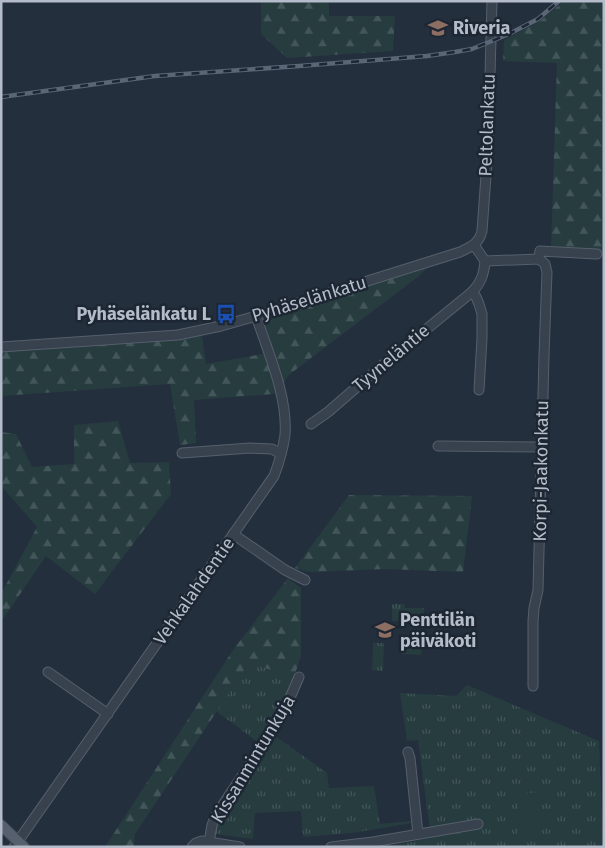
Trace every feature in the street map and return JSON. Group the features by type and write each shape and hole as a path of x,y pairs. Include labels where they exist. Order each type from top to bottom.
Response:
{"main road":[{"path":"1,825 19,845"}],"street":[{"name":"Peltolankatu","path":"474,245 482,232 488,148 492,1"},
{"path":"474,245 484,261 482,279 472,292 476,297 482,314 479,390"},
{"name":"Pyhäselänkatu","path":"1,347 178,334 220,326 460,252 474,245"},
{"path":"484,261 539,259 540,250 598,254"},
{"name":"Korpi-Jaakonkatu","path":"533,686 533,621 538,590 547,272 545,264 539,259"},
{"name":"Tyyneläntie","path":"311,424 472,292"},
{"name":"Vehkalahdentie","path":"19,845 274,476 285,434 284,404 256,316"},
{"path":"438,446 542,447"},
{"path":"182,453 250,448 272,449 281,454"},
{"path":"233,534 284,570 305,580"},
{"path":"48,672 108,714"},
{"name":"Kissanmintunkuja","path":"208,842 216,815 282,716 299,677"},
{"path":"408,752 418,834"},
{"path":"330,847 373,842 478,824"},
{"path":"192,847 202,841 240,847"}],"green space":[{"path":"261,1 329,1 329,16 395,16 393,51 287,58 261,34"},
{"path":"564,1 604,1 604,251 551,249 557,63 503,61 504,40 540,21"},
{"path":"427,268 290,374 274,394 194,400 196,443 180,445 170,384 1,396 1,351 202,336 206,364 263,354 253,321"},
{"path":"118,421 130,463 169,462 171,494 95,594 46,556 1,622 1,594 37,527 3,488 1,483 1,432 16,434 32,467 74,464 74,425"},
{"path":"349,495 472,496 463,572 384,569 309,572 295,568"},
{"path":"288,578 301,588 301,656 294,677 249,663 135,834 134,847 105,847 233,650"},
{"path":"392,604 404,604 405,608 424,608 424,621 392,621"},
{"path":"401,642 422,643 421,655 401,654"},
{"path":"373,643 384,643 383,671 372,670"},
{"path":"249,662 294,677 282,706 259,743 216,711"},
{"path":"467,685 599,741 603,847 385,847 431,838 418,740 407,741 400,693 456,696"},
{"path":"275,736 327,773 329,788 374,786 380,824 412,821 412,823 352,833 303,837 301,811 255,813 253,839 214,834 223,810"},
{"path":"518,793 541,793 542,840 518,839"}],"railway":[{"path":"1,97 155,76 427,56 455,52 472,49 509,34 538,19 559,1"}],"place":[{"name":"Riveria","path":"438,28"},
{"name":"Pyhäselänkatu L","path":"226,314"},
{"name":"Penttilän päiväkoti","path":"385,630"}]}
